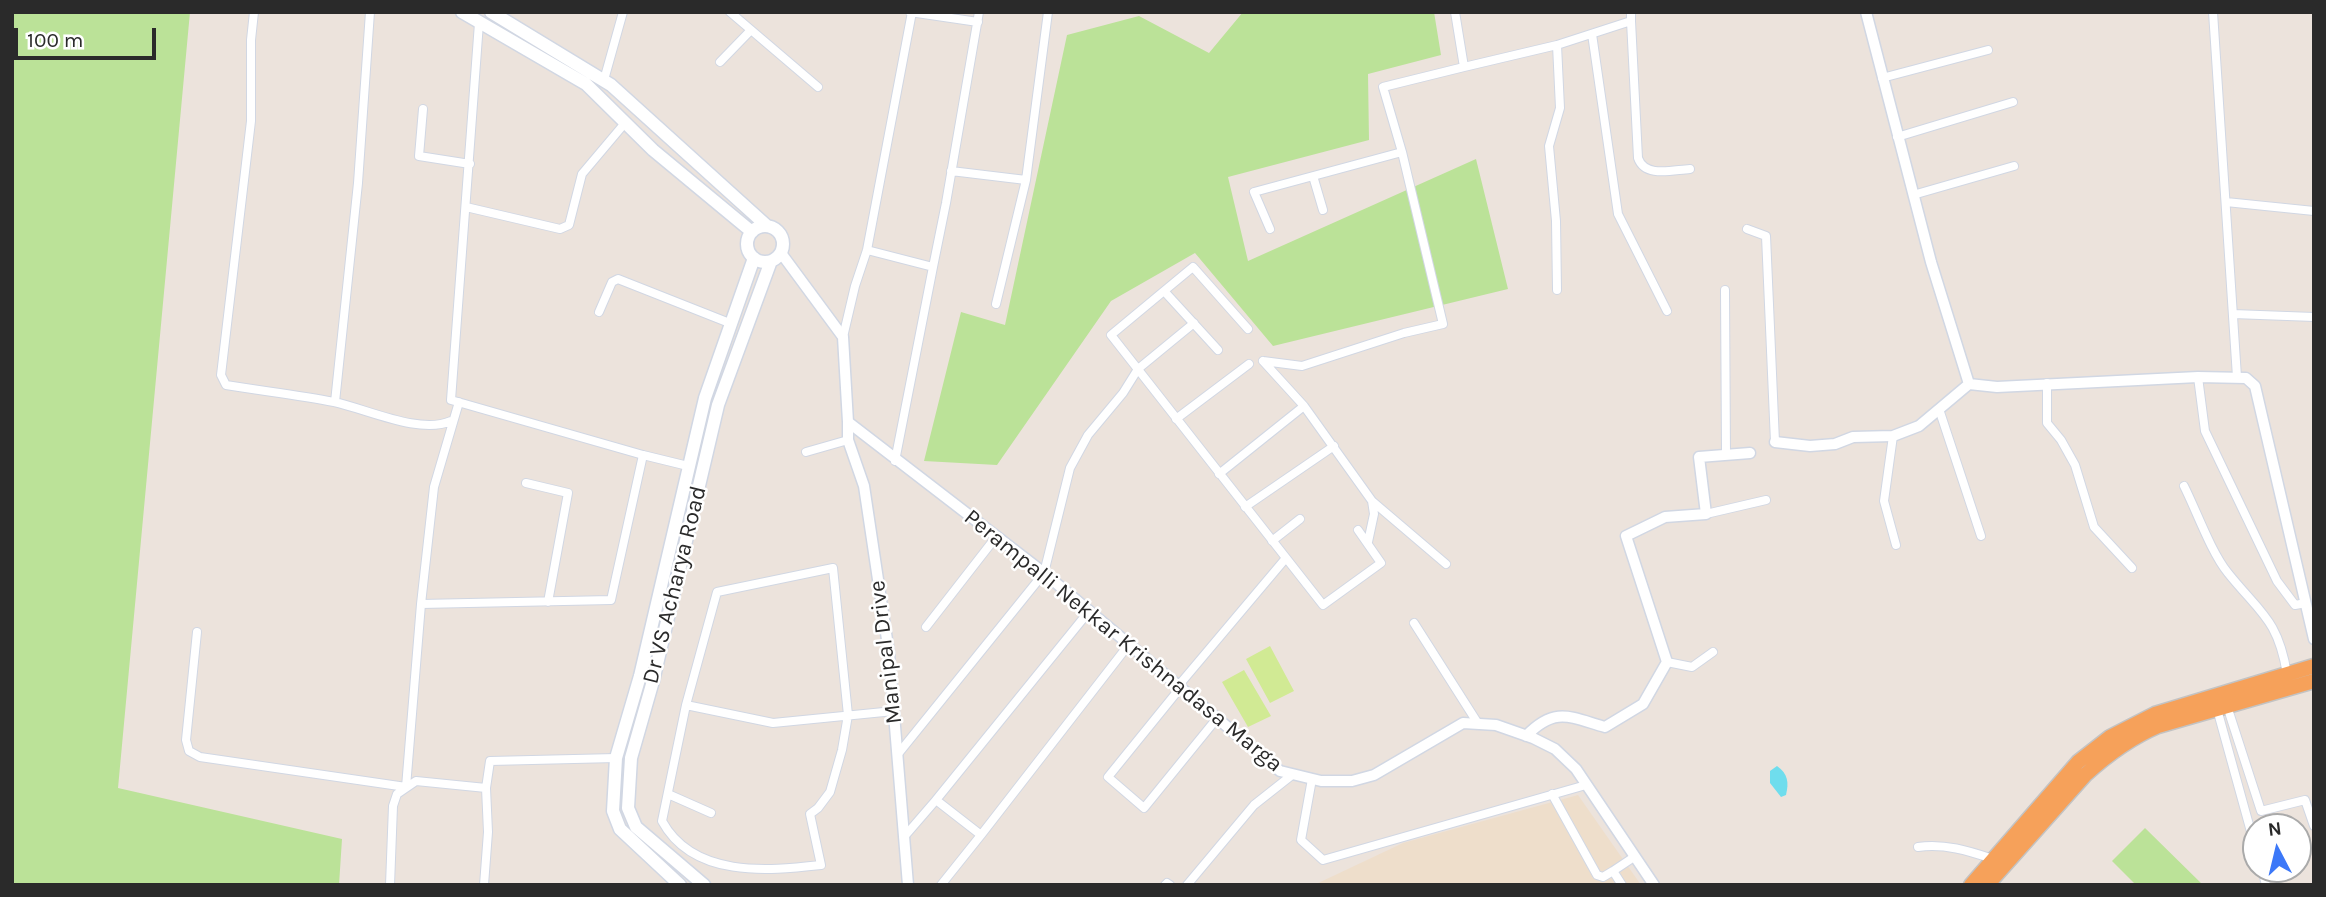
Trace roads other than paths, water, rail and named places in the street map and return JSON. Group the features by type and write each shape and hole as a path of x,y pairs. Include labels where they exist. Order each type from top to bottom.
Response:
{"highway":[{"path":"1971,885 2078,762 2093,749 2139,720 2314,666"},
{"path":"1987,885 2085,775 2138,735 2158,726 2314,681"}],"main road":[{"path":"462,12 586,85 653,150 752,232"},
{"path":"494,13 604,80 767,226 779,231 783,242 776,257 760,261 754,258 747,242 752,232 767,226"},
{"name":"Dr VS Acharya Road","path":"680,885 620,829 613,811 616,758 647,678 718,405 776,257"},
{"name":"Dr VS Acharya Road","path":"704,885 636,827 628,808 631,758 688,466 705,398 754,258"}],"street":[{"path":"254,12 251,40 251,121 221,375 226,385 335,402 406,422 440,426 451,421"},
{"path":"335,402 358,183 370,12"},
{"path":"604,80 623,12"},
{"path":"730,12 818,88"},
{"path":"848,422 843,337 867,250 911,12 978,17 895,461"},
{"path":"996,304 1026,180 1048,12"},
{"path":"1455,12 1464,67"},
{"path":"1866,12 1948,323 1969,384"},
{"path":"2213,12 2236,377"},
{"path":"1446,564 1372,501 1304,406 1264,361 1302,366 1404,332 1443,324 1402,152 1383,87 1557,46 1631,17 1638,158 1641,165 1648,170 1690,169"},
{"path":"479,23 451,400 688,466"},
{"path":"720,62 751,30"},
{"path":"1592,34 1618,214 1667,311"},
{"path":"1557,46 1560,108 1549,146 1556,221 1557,290"},
{"path":"1882,78 1988,50"},
{"path":"1898,137 2013,102"},
{"path":"423,108 419,156 470,164"},
{"path":"466,206 560,229 569,225 582,174 625,123"},
{"path":"1270,229 1254,192 1402,152"},
{"path":"1913,195 2014,166"},
{"path":"951,171 1026,180"},
{"path":"1313,176 1323,210"},
{"path":"2225,202 2314,211"},
{"path":"1748,229 1766,236 1775,442 1810,446 1835,444 1853,437 1893,436 1919,426 1969,384 1997,387 2198,377 2246,378 2255,386 2314,639"},
{"path":"867,250 933,267"},
{"path":"776,257 843,337"},
{"path":"776,257 807,288"},
{"path":"1248,329 1193,268 1111,335 1323,605 1381,562 1358,530"},
{"path":"598,312 612,282 618,279 732,324"},
{"path":"1725,290 1726,455"},
{"path":"1164,291 1218,350"},
{"path":"2232,314 2314,317"},
{"path":"898,754 1044,573 1070,468 1088,435 1123,393 1138,369 1194,323"},
{"path":"1176,419 1249,364"},
{"path":"2198,377 2205,431 2277,581 2295,606 2306,603"},
{"path":"2047,383 2047,423 2061,440 2075,465 2094,527 2132,568"},
{"path":"406,787 434,487 451,421 459,402"},
{"path":"1219,474 1304,406"},
{"path":"1939,409 1981,536"},
{"name":"Perampalli Nekkar Krishnadasa Marga","path":"848,422 1090,610 1280,771 1312,779 1352,781 1374,775 1464,723 1477,722"},
{"name":"Manipal Drive","path":"848,422 848,440 864,486 890,653 908,885"},
{"path":"1893,436 1884,501 1896,545"},
{"path":"806,452 848,440"},
{"path":"1245,507 1334,446"},
{"path":"1706,514 1699,457 1750,453"},
{"path":"421,604 611,600 643,455"},
{"path":"527,483 568,493 548,602"},
{"path":"2184,486 2227,572 2269,619 2283,649 2287,674"},
{"path":"1526,736 1540,721 1564,715 1605,727 1643,704 1667,662 1626,536 1665,517 1706,514 1766,500"},
{"path":"1368,542 1374,514 1372,501"},
{"path":"1272,541 1300,519"},
{"path":"926,627 996,537"},
{"path":"1217,718 1144,808 1108,777 1286,558"},
{"path":"832,568 848,715 842,750 830,792 810,814 821,865 751,870 721,865 692,853 668,831 662,821 686,705 717,593 832,568"},
{"path":"904,837 1090,610"},
{"path":"1415,623 1477,722 1496,725 1555,749 1576,769 1654,885"},
{"path":"197,632 186,740 189,751 200,758 406,787"},
{"path":"941,885 1130,643"},
{"path":"1667,662 1692,667 1713,652"},
{"path":"686,705 773,723 894,712"},
{"path":"2222,708 2261,811 2305,800 2314,827"},
{"path":"2222,708 2247,813"},
{"path":"484,885 488,832 486,788 490,761 616,758"},
{"path":"1187,885 1254,806 1292,775"},
{"path":"1312,779 1301,840 1323,860 1586,785"},
{"path":"390,885 393,806 397,794 416,781 486,788"},
{"path":"668,794 711,813"},
{"path":"1552,794 1597,875 1603,877 1634,857"},
{"path":"936,800 981,835"},
{"path":"1918,846 1952,848 1993,859"},
{"path":"1613,871 1622,885"}],"water":[{"path":"1777,766 1787,782 1786,795 1781,797 1770,783 1770,771"}]}
